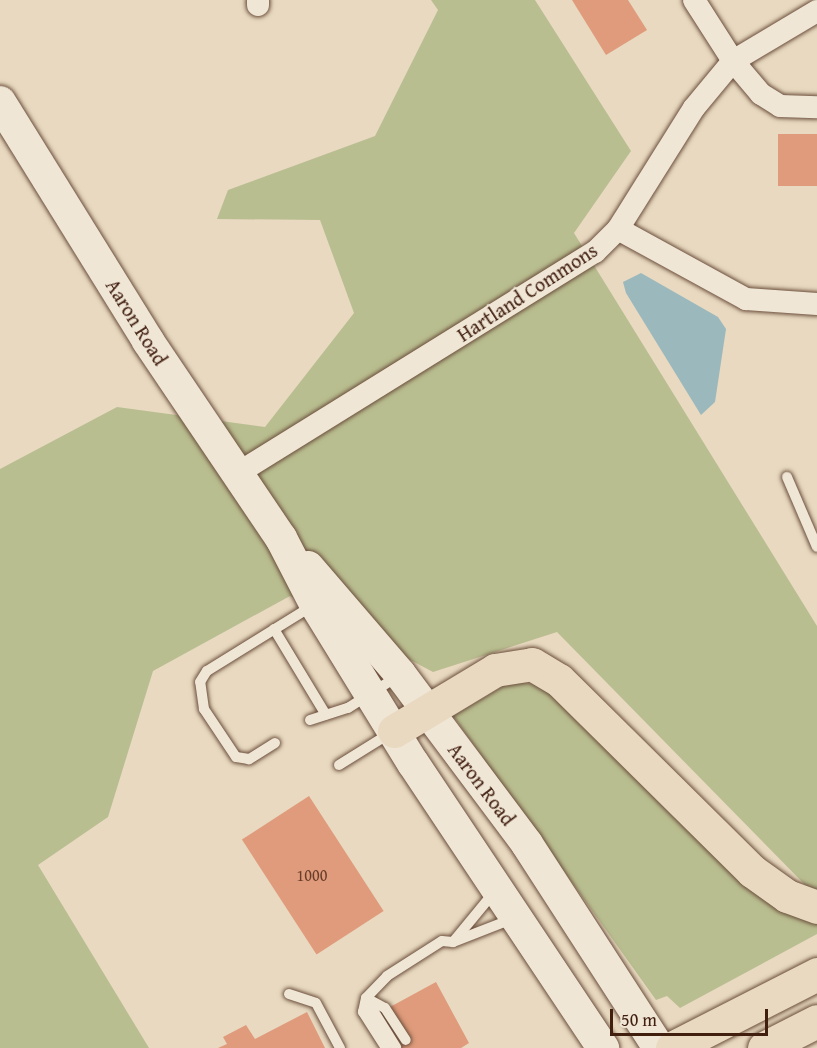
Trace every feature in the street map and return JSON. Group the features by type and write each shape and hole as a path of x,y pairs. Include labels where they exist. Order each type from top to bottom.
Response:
{"highway":[{"path":"394,731 505,665 541,668 752,871 787,896 817,908"},
{"path":"672,1048 817,974"},
{"path":"764,1048 817,1021"},
{"path":"797,1048 817,1043"}],"street":[{"path":"694,0 733,61 780,106 817,107"},
{"name":"Hartland Commons","path":"238,473 595,252 618,229 694,108 733,61 817,11"},
{"name":"Aaron Road","path":"0,102 238,473 323,598 371,692 394,731 520,916 603,1048"},
{"path":"618,229 747,299 817,304"},
{"name":"Aaron Road","path":"323,598 400,674 428,710 571,907 659,1048"}],"lane":[{"path":"787,477 817,547"},
{"path":"275,743 249,759 236,757 204,709 200,681 323,598"},
{"path":"274,630 326,715"},
{"path":"310,720 326,715 371,692 400,674"},
{"path":"339,765 394,731"},
{"path":"453,942 498,886"},
{"path":"366,998 387,976 441,940 453,942 520,916"},
{"path":"289,994 316,1003 340,1048"},
{"path":"366,998 385,1008 406,1040"},
{"path":"366,998 391,1047"}],"green space":[{"path":"431,0 535,0 631,151 574,233 817,626 817,891 812,892 557,632 433,672 290,596 153,671 108,817 38,865 149,1048 0,1048 0,469 117,407 265,427 354,313 320,220 217,219 228,190 375,136 438,10"},
{"path":"510,682 548,685 817,921 817,934 680,1008 667,996 656,1000 453,716"}],"water":[{"path":"641,273 718,317 726,329 715,402 701,415 626,293 623,282"}],"building":[{"path":"572,0 628,0 647,30 606,55"},
{"path":"778,134 817,134 817,186 778,186"},
{"path":"309,796 384,911 317,954 242,840"},
{"path":"436,982 469,1043 461,1048 397,1048 410,1038 390,1007"},
{"path":"307,1012 325,1048 218,1048 227,1044 223,1037 246,1025 255,1039"}]}
